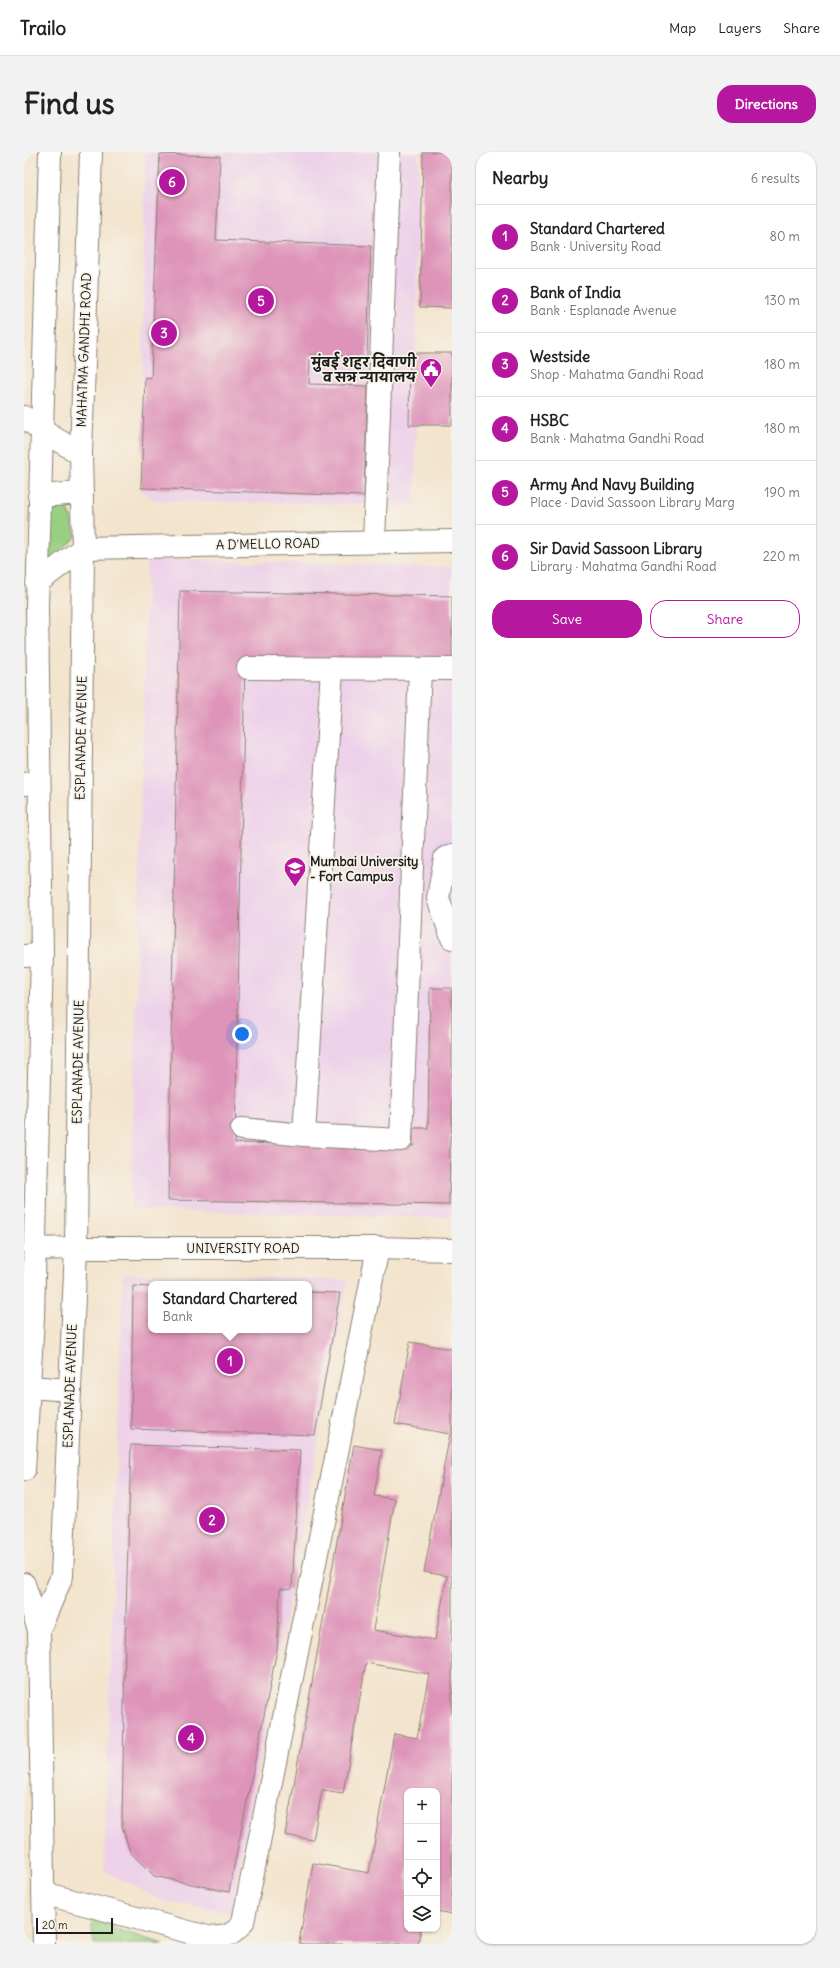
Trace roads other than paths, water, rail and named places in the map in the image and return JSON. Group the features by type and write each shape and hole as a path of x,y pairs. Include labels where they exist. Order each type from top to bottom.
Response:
{"main road":[{"path":"24,1470 28,1387 28,1319 34,1249 31,783 37,583 31,552 39,496 32,424 50,152"},
{"name":"MAHATMA GANDHI ROAD","path":"84,548 81,454 90,152"},
{"path":"374,542 389,152"},
{"path":"32,424 81,454"},
{"path":"39,496 82,493"},
{"name":"A D'MELLO ROAD","path":"84,548 452,541"},
{"path":"37,583 84,548"},
{"name":"ESPLANADE AVENUE","path":"39,1630 62,1576 76,1248 84,548"},
{"path":"248,668 452,669"},
{"path":"304,1135 332,668"},
{"path":"242,1129 304,1135 401,1140 420,669"},
{"path":"452,855 445,858 438,898 452,938"},
{"path":"411,898 438,898"},
{"path":"43,1894 211,1938 226,1937 236,1932 243,1922 378,1248"},
{"name":"UNIVERSITY ROAD","path":"34,1249 378,1248 452,1250"},
{"path":"28,1387 70,1390"},
{"path":"24,1584 39,1630 32,1665 44,1944"}],"place":[{"name":"Sir David Sassoon Library","path":"172,182"},
{"name":"Army And Navy Building","path":"261,301"},
{"name":"Westside","path":"164,333"},
{"name":"मुंबई शहर दिवाणी व सत्र न्यायालय","path":"431,388"},
{"name":"Mumbai University - Fort Campus","path":"295,888"},
{"name":"Standard Chartered","path":"230,1361"},
{"name":"Bank of India","path":"212,1520"},
{"name":"HSBC","path":"191,1738"}]}
